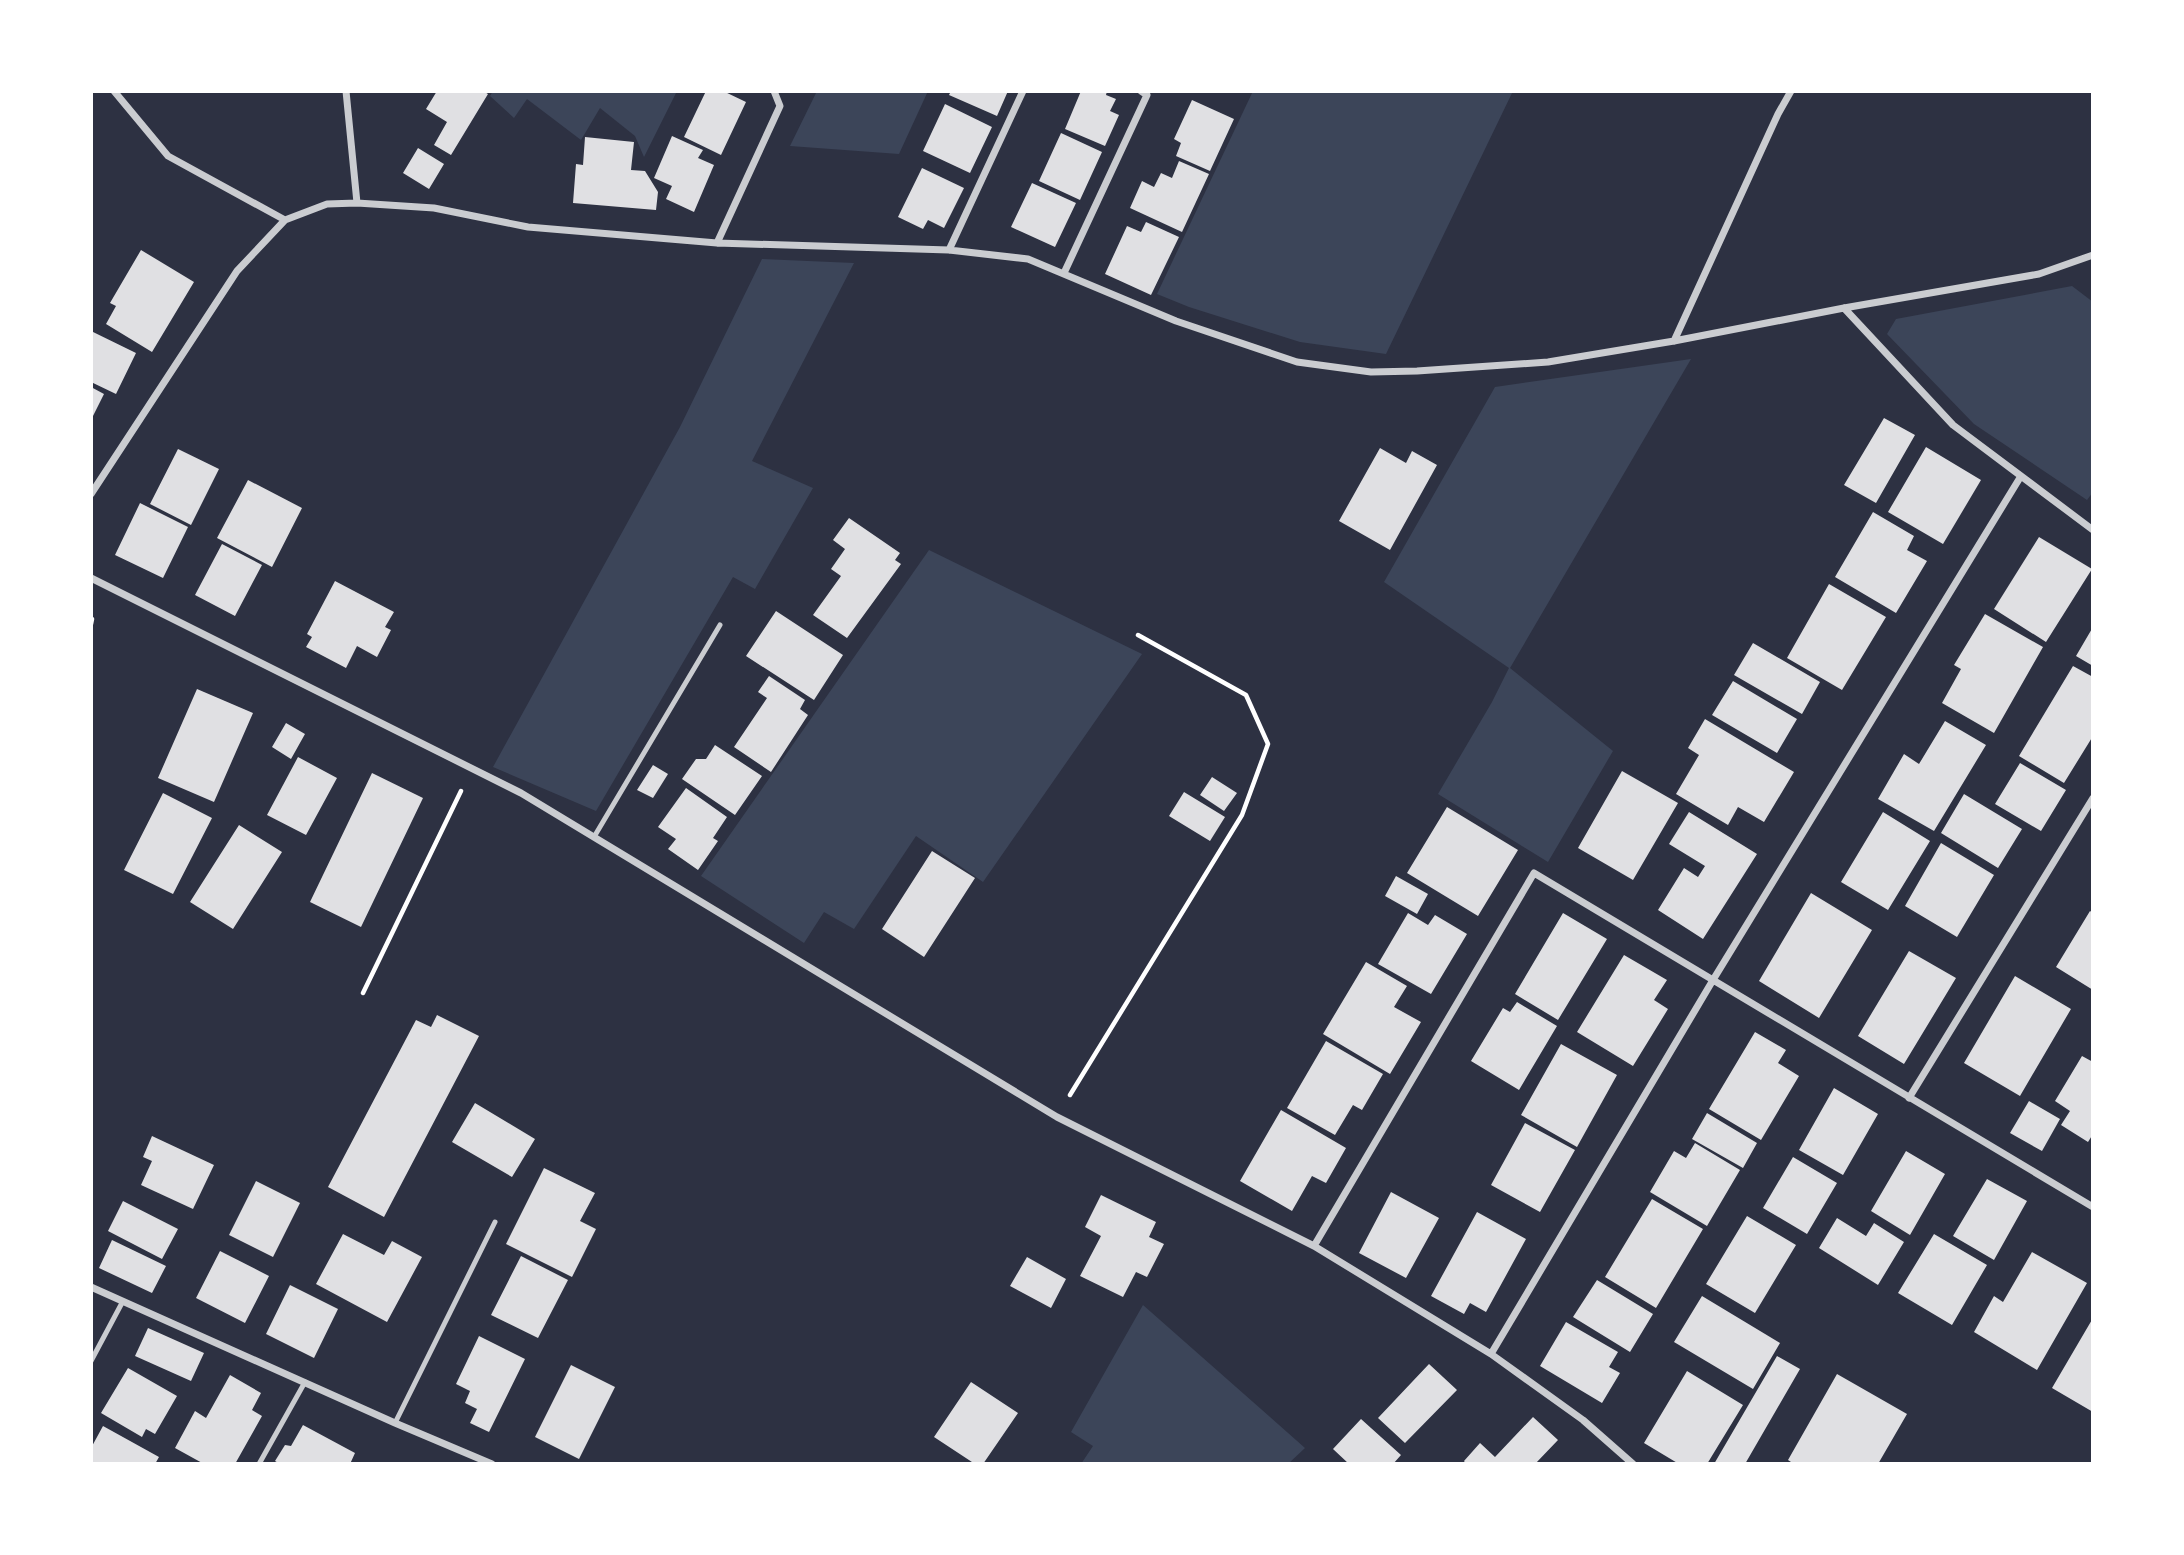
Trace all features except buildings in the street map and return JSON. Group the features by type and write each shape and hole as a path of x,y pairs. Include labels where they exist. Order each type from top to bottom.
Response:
{"street":[{"path":"114,91 168,156 285,220"},
{"path":"346,91 357,203"},
{"path":"716,243 780,106 774,91"},
{"path":"949,250 1023,91"},
{"path":"1064,273 1147,95 1141,91"},
{"path":"1674,341 1791,91"},
{"path":"91,494 237,271 285,220 327,204 357,203 434,208 528,227 716,243 949,250 1028,259 1176,321 1297,362 1371,372 1548,362 2039,274 2093,255"},
{"path":"1844,308 1954,425 2093,530"},
{"path":"1491,1354 1713,980 2021,476"},
{"path":"91,578 521,793 1056,1117 1314,1246 1491,1354 1583,1420 1633,1464"},
{"path":"1909,1098 2093,798"},
{"path":"1314,1246 1534,873 2093,1207"},
{"path":"91,1287 492,1464"}],"lane":[{"path":"594,837 720,625"},
{"path":"395,1423 495,1222"},
{"path":"91,1361 123,1301"},
{"path":"259,1464 305,1382"}],"path":[{"path":"1056,1117 1242,815 1268,744 1247,695 1138,635"},
{"path":"363,993 472,768"}],"shaded area":[{"path":"493,91 677,91 644,157 635,136 600,108 581,140 527,99 514,118 490,96"},
{"path":"817,91 928,91 899,154 790,146"},
{"path":"1253,91 1513,91 1386,354 1300,342 1189,307 1157,294"},
{"path":"762,259 854,263 752,461 813,488 755,589 733,577 596,811 493,767 680,427"},
{"path":"2072,286 2093,302 2093,492 2087,500 1974,424 1887,334 1896,319"},
{"path":"1691,359 1510,668 1613,751 1548,862 1438,794 1509,668 1384,582 1495,387"},
{"path":"929,550 1142,654 983,882 916,836 854,929 824,912 804,943 701,876"},
{"path":"1143,1305 1305,1448 1288,1464 1081,1464 1093,1446 1071,1432"}]}
